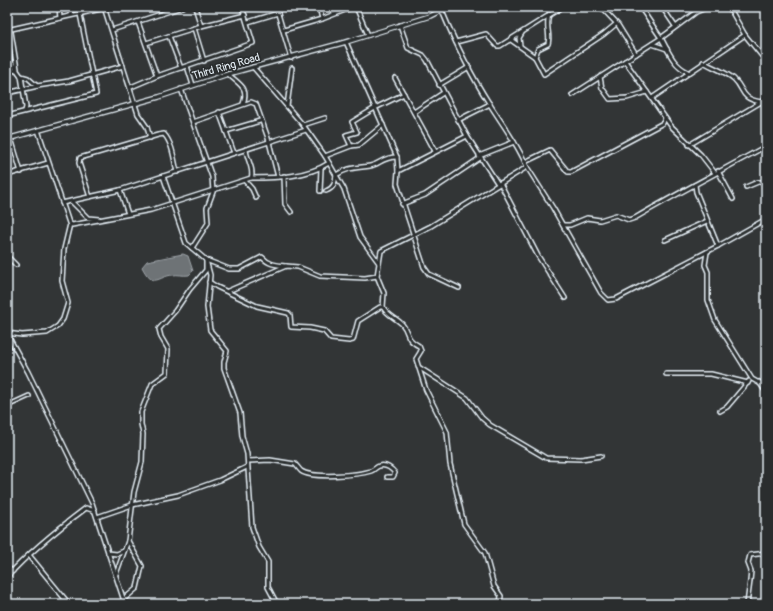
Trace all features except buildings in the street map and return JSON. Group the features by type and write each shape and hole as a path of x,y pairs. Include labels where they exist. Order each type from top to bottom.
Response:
{"street":[{"path":"59,7 60,18"},
{"path":"71,15 73,7"},
{"path":"112,30 182,7"},
{"path":"195,7 202,26"},
{"path":"130,87 157,76 253,43 248,22 242,7"},
{"path":"276,7 291,58"},
{"path":"318,7 322,19"},
{"path":"284,30 322,19 353,7"},
{"path":"356,7 368,35"},
{"name":"Third Ring Road","path":"9,138 135,104 228,74 346,42 442,11 448,7"},
{"path":"456,42 486,34 497,46 511,40 562,7"},
{"path":"601,7 616,24 636,54"},
{"path":"640,7 677,65 688,72"},
{"path":"662,7 675,26"},
{"path":"572,94 600,78 652,44 675,26 708,7"},
{"path":"729,7 745,35 766,61"},
{"path":"17,69 13,38 11,32 8,30 105,8 138,114 147,127 150,138"},
{"path":"442,11 456,42 490,104 563,225 601,293 608,300 616,299 718,246 766,219"},
{"path":"248,22 278,13"},
{"path":"7,116 26,109 30,110 94,96 96,92 80,14"},
{"path":"535,56 538,49 548,44 549,37 546,28 549,14"},
{"path":"146,43 194,28 245,15"},
{"path":"138,22 157,76"},
{"path":"511,40 535,56 543,73 545,74 587,44 604,34 616,24"},
{"path":"400,25 408,48 423,55 467,136 498,184 538,256 565,298"},
{"path":"194,28 204,61"},
{"path":"520,46 519,38 522,33"},
{"path":"652,98 688,72 745,35"},
{"path":"169,36 181,68"},
{"path":"346,42 397,157 397,184 402,204 424,267 430,274 459,288"},
{"path":"652,44 666,49"},
{"path":"7,47 9,59 21,76 26,109"},
{"path":"625,61 665,118 716,172 733,199"},
{"path":"703,62 734,79 744,95 751,100 761,102"},
{"path":"7,93 69,81 123,66"},
{"path":"187,66 192,85"},
{"path":"253,67 303,124 325,156 344,190 360,238 379,264"},
{"path":"439,85 469,67"},
{"path":"287,106 292,68"},
{"path":"7,74 17,69"},
{"path":"228,74 244,87 246,95 243,104"},
{"path":"21,76 39,86"},
{"path":"395,78 435,151"},
{"path":"600,78 602,88 610,99 627,98 647,92"},
{"path":"181,89 208,161 212,177 213,192 207,208 208,223 192,248"},
{"path":"414,112 443,93"},
{"path":"351,146 346,136 357,132 352,122 375,108 404,94"},
{"path":"689,145 766,98"},
{"path":"193,122 243,104 251,102 256,104 278,177"},
{"path":"458,120 490,104"},
{"path":"219,112 234,153"},
{"path":"303,124 325,118"},
{"path":"525,162 550,150 568,172 571,172 663,122 665,118"},
{"path":"226,131 260,121"},
{"path":"325,156 351,146 359,145 383,125"},
{"path":"7,333 22,335 47,333 58,326 63,320 68,303 62,281 64,249 70,224 38,130"},
{"path":"62,203 120,190 306,130"},
{"path":"90,197 79,163 80,158 164,134 172,150 177,172"},
{"path":"398,171 467,136"},
{"path":"9,138 21,172"},
{"path":"402,204 425,195 480,157 514,142"},
{"path":"563,225 587,218 600,220 616,215 629,220 635,218 716,172 733,166 766,146"},
{"path":"246,149 247,160 253,174 251,178"},
{"path":"336,174 348,168 363,165 371,166 388,157 397,157"},
{"path":"7,175 48,163"},
{"path":"70,224 105,220 172,204 213,192 251,178 278,177 321,169 329,163"},
{"path":"500,604 501,596 494,586 484,553 464,524 450,464 447,432 426,390 416,359 421,351 419,346 410,341 403,324 387,314 383,307 384,293 377,276 381,251 431,226 527,167"},
{"path":"320,191 321,169"},
{"path":"326,191 332,189 335,183 336,174"},
{"path":"163,176 186,243 206,260 229,269 239,269 262,257 266,261 274,264 298,266 320,276 365,278 377,276"},
{"path":"284,176 285,204 291,212"},
{"path":"245,181 252,189 256,198"},
{"path":"746,187 758,182 766,182"},
{"path":"695,185 707,221 718,246"},
{"path":"120,190 128,214"},
{"path":"71,201 88,218 105,220"},
{"path":"665,240 707,221"},
{"path":"706,252 704,265 708,272 708,300 715,320 752,379 766,383"},
{"path":"7,256 16,265"},
{"path":"206,260 210,275 207,307 210,330 227,351 224,368 240,413 248,461 247,467 252,527 259,547 268,562 268,587 277,604"},
{"path":"116,574 128,540 132,505 142,462 143,434 141,412 152,384 167,373 168,349 160,336 159,329 175,311 190,289 206,270 206,260"},
{"path":"228,291 286,266"},
{"path":"209,282 257,306 288,313 290,315 291,326 324,331 331,339 340,341 353,340 358,321 380,307 383,307"},
{"path":"7,333 28,372 94,511 125,604"},
{"path":"420,368 467,398 482,418 490,425 546,458 581,458 601,456"},
{"path":"666,374 711,374 748,383"},
{"path":"720,412 727,407 752,379"},
{"path":"759,382 766,392"},
{"path":"7,406 29,396"},
{"path":"248,461 270,460 295,464 300,470 310,474 334,475 371,471 378,466 386,466 392,468 395,473 393,477 387,477"},
{"path":"97,518 132,505 178,495 220,480 247,467"},
{"path":"7,578 29,555 86,508 94,511"},
{"path":"123,600 137,588 142,566 128,540"},
{"path":"108,553 117,554 124,551"},
{"path":"747,604 751,572 748,558 750,555 766,553"},
{"path":"29,555 69,604"},
{"path":"7,568 13,571"}],"shaded area":[{"path":"183,254 188,256 193,271 189,275 173,275 153,280 146,274 142,267 147,261"}]}
